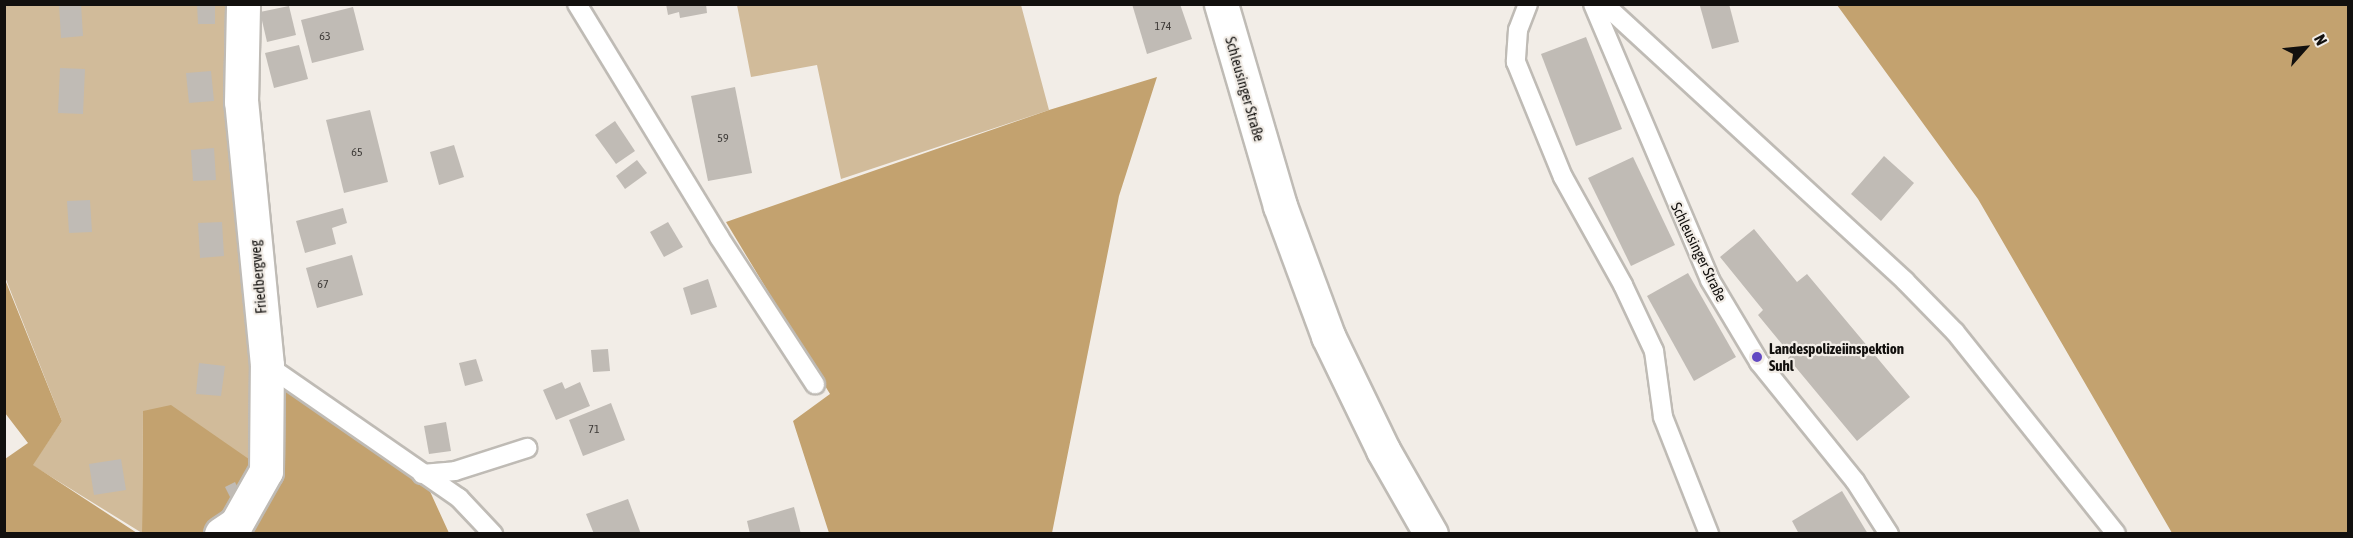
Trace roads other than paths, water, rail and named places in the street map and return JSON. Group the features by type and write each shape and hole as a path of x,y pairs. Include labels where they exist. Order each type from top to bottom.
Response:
{"main road":[{"name":"Friedbergweg","path":"221,534 236,524 266,471 267,365 242,102 243,4"},
{"name":"Schleusinger Straße","path":"1221,4 1280,206 1328,336 1383,450 1431,534"}],"lane":[{"path":"577,4 719,237 815,384"},
{"path":"1528,4 1518,30 1516,62 1563,177 1623,285 1653,351 1663,417 1709,534"},
{"name":"Schleusinger Straße","path":"1593,4 1710,280 1759,362 1855,481 1888,534"},
{"path":"1604,4 1905,281 1955,332 2116,534"},
{"path":"267,365 459,498 493,534"},
{"path":"422,474 455,471 527,448"}],"place":[{"name":"Landespolizeiinspektion Suhl","path":"1757,357"}]}
